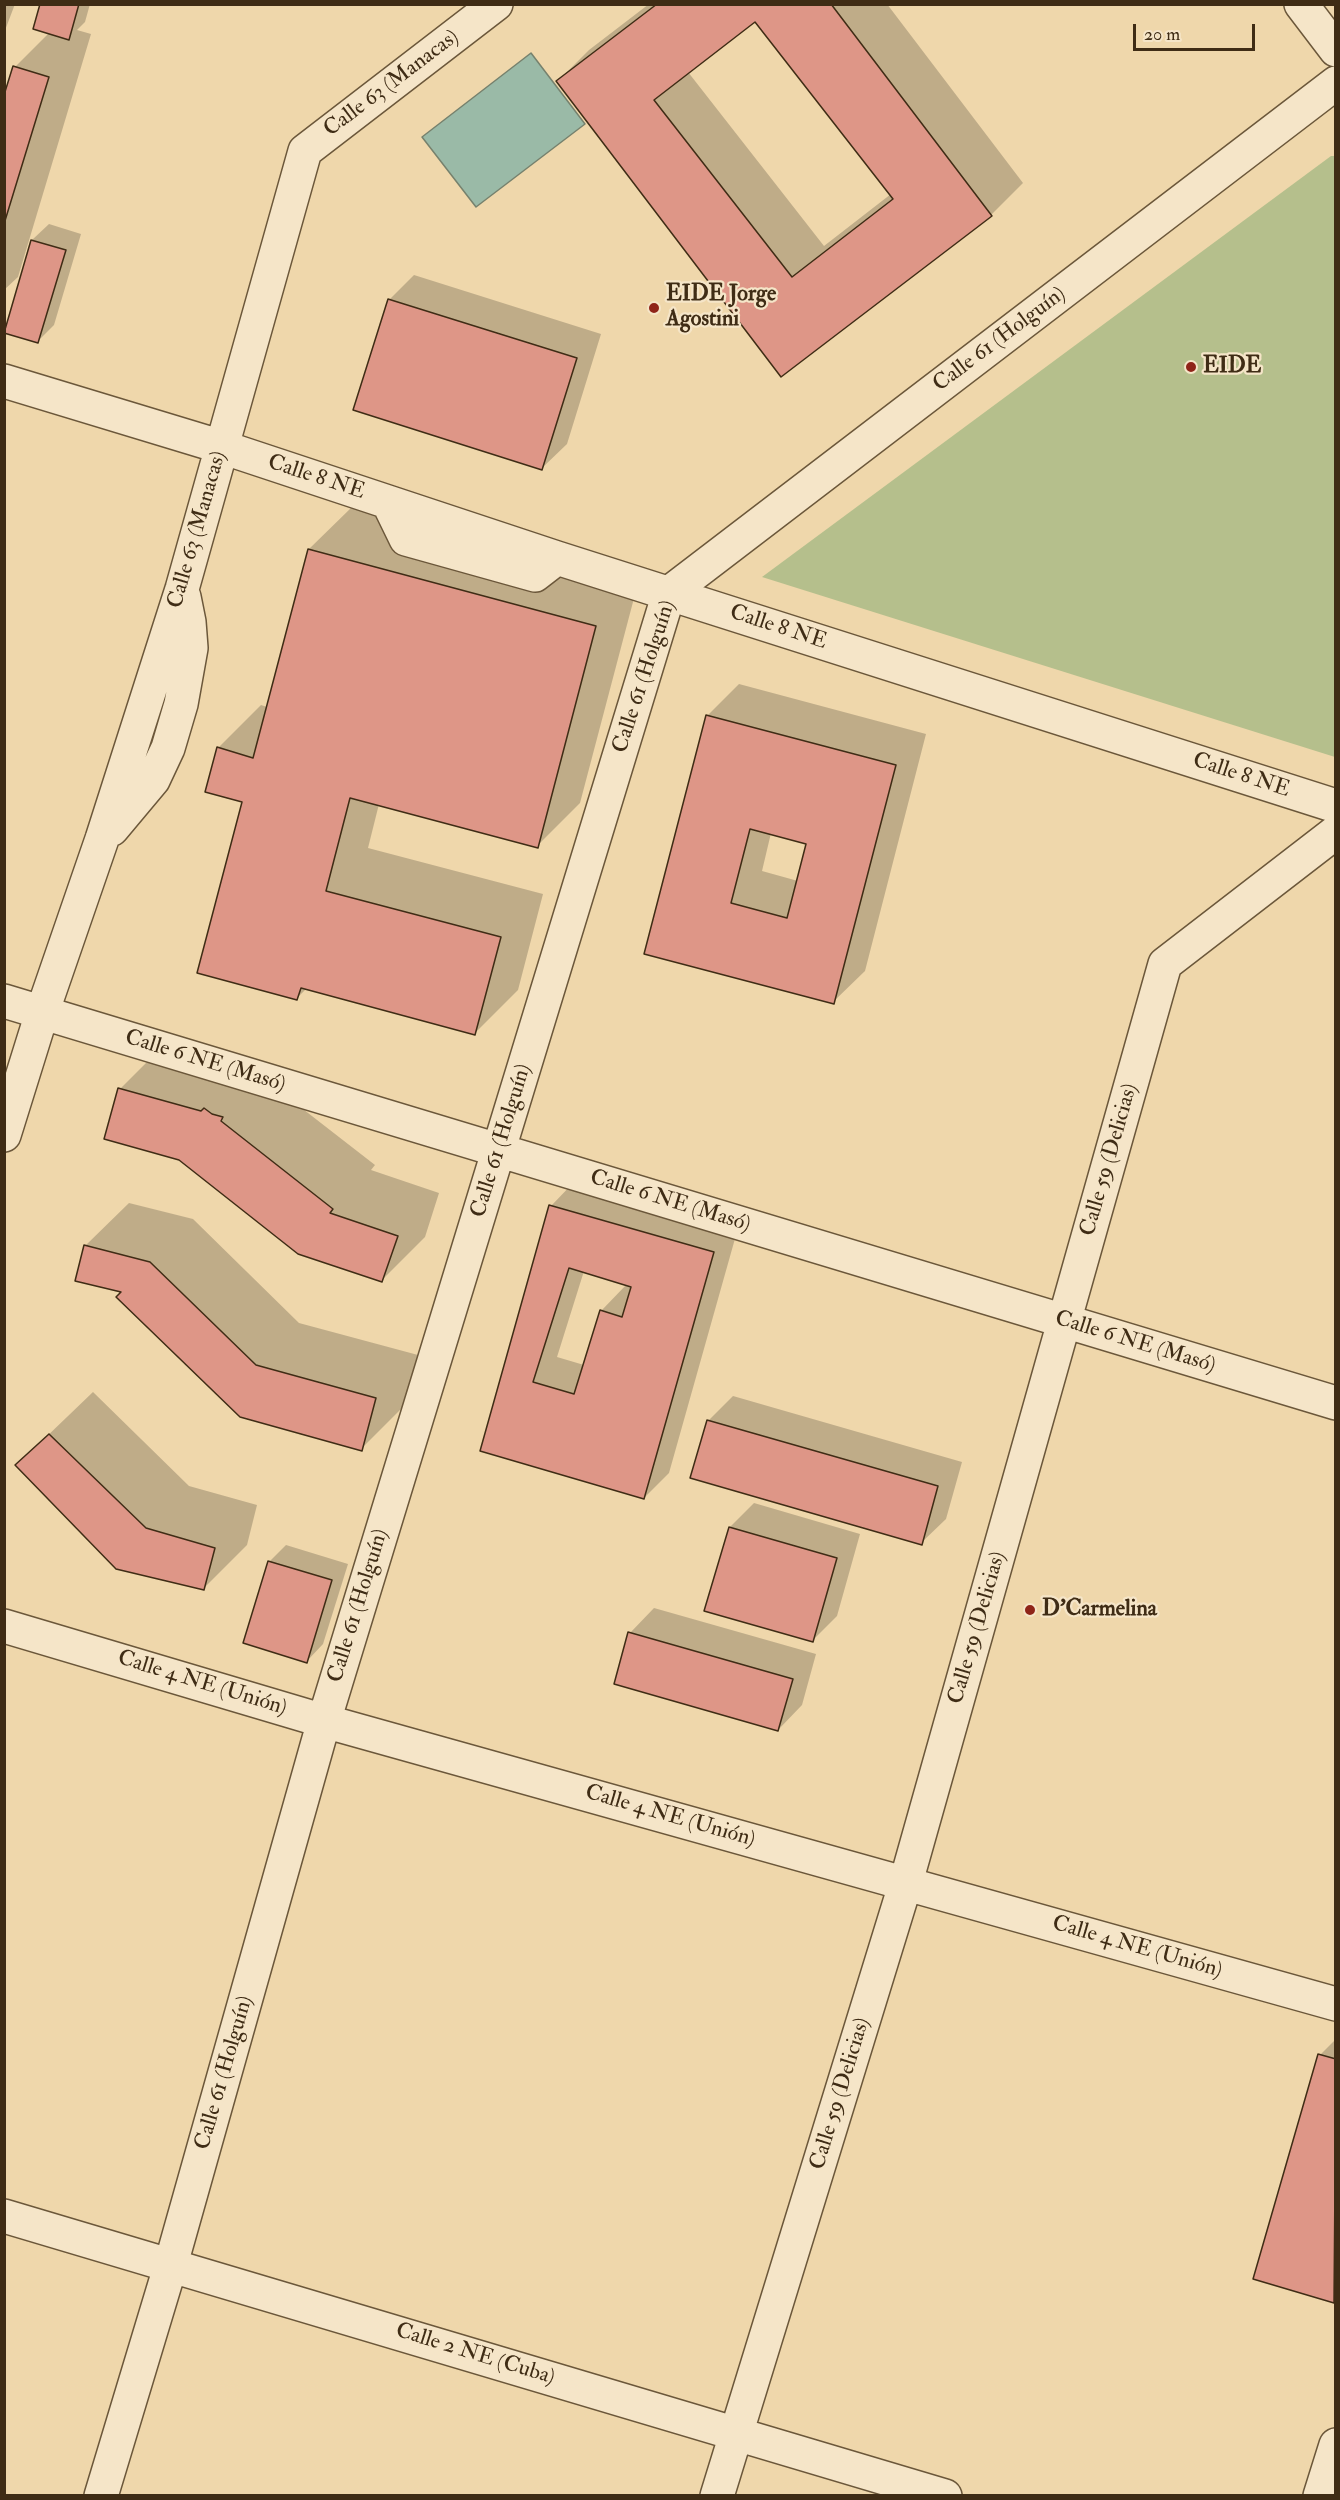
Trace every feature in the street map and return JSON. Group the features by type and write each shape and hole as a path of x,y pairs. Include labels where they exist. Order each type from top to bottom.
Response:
{"street":[{"name":"Calle 63 (Manacas)","path":"4,1135 182,589 305,151 496,4"},
{"path":"1301,4 1335,50"},
{"name":"Calle 61 (Holguín)","path":"101,2496 171,2264 324,1721 669,593 1335,83"},
{"name":"Calle 8 NE","path":"4,381 222,447 557,558 1335,806"},
{"name":"Calle 59 (Delicias)","path":"717,2496 906,1882 1165,964 1335,832"},
{"name":"Calle 6 NE (Masó)","path":"4,1001 1335,1403"},
{"name":"Calle 4 NE (Unión)","path":"4,1626 324,1721 906,1882 1335,2004"},
{"name":"Calle 2 NE (Cuba)","path":"4,2216 945,2496"},
{"path":"1320,2496 1335,2445"}],"green space":[{"name":"EIDE","path":"1331,156 1336,156 1335,757 762,577"}],"shaded area":[{"path":"531,53 585,124 476,207 422,137"}],"building":[{"path":"40,4 79,4 69,40 33,29"},
{"path":"657,4 831,4 992,216 781,377 556,81","holes":["755,22 893,199 792,277 654,100"]},
{"path":"13,66 49,77 4,224 4,95"},
{"path":"31,240 66,250 38,343 4,333"},
{"path":"388,299 577,358 542,470 353,410"},
{"path":"308,549 596,626 538,848 350,798 326,891 501,937 475,1035 301,988 297,1000 197,973 242,802 205,792 217,747 253,758"},
{"path":"706,715 896,765 834,1004 644,954","holes":["750,829 806,844 787,918 731,903"]},
{"path":"118,1088 201,1111 204,1108 212,1114 223,1117 221,1121 333,1209 330,1213 398,1236 382,1282 298,1254 179,1160 104,1139"},
{"path":"549,1205 714,1252 644,1499 480,1451","holes":["569,1268 631,1287 622,1317 600,1310 574,1394 533,1382"]},
{"path":"84,1245 150,1262 256,1365 376,1398 362,1451 240,1417 116,1297 121,1292 75,1281"},
{"path":"707,1420 938,1486 922,1545 690,1478"},
{"path":"49,1434 146,1528 215,1548 204,1590 116,1569 15,1465"},
{"path":"729,1527 837,1558 813,1642 704,1611"},
{"path":"268,1561 332,1580 307,1663 243,1643"},
{"path":"628,1632 793,1679 778,1731 614,1684"},
{"path":"1318,2054 1336,2059 1334,2303 1253,2279"}],"place":[{"name":"EIDE Jorge Agostini","path":"654,308"},
{"name":"EIDE","path":"1191,367"},
{"name":"D'Carmelina","path":"1030,1610"}]}
